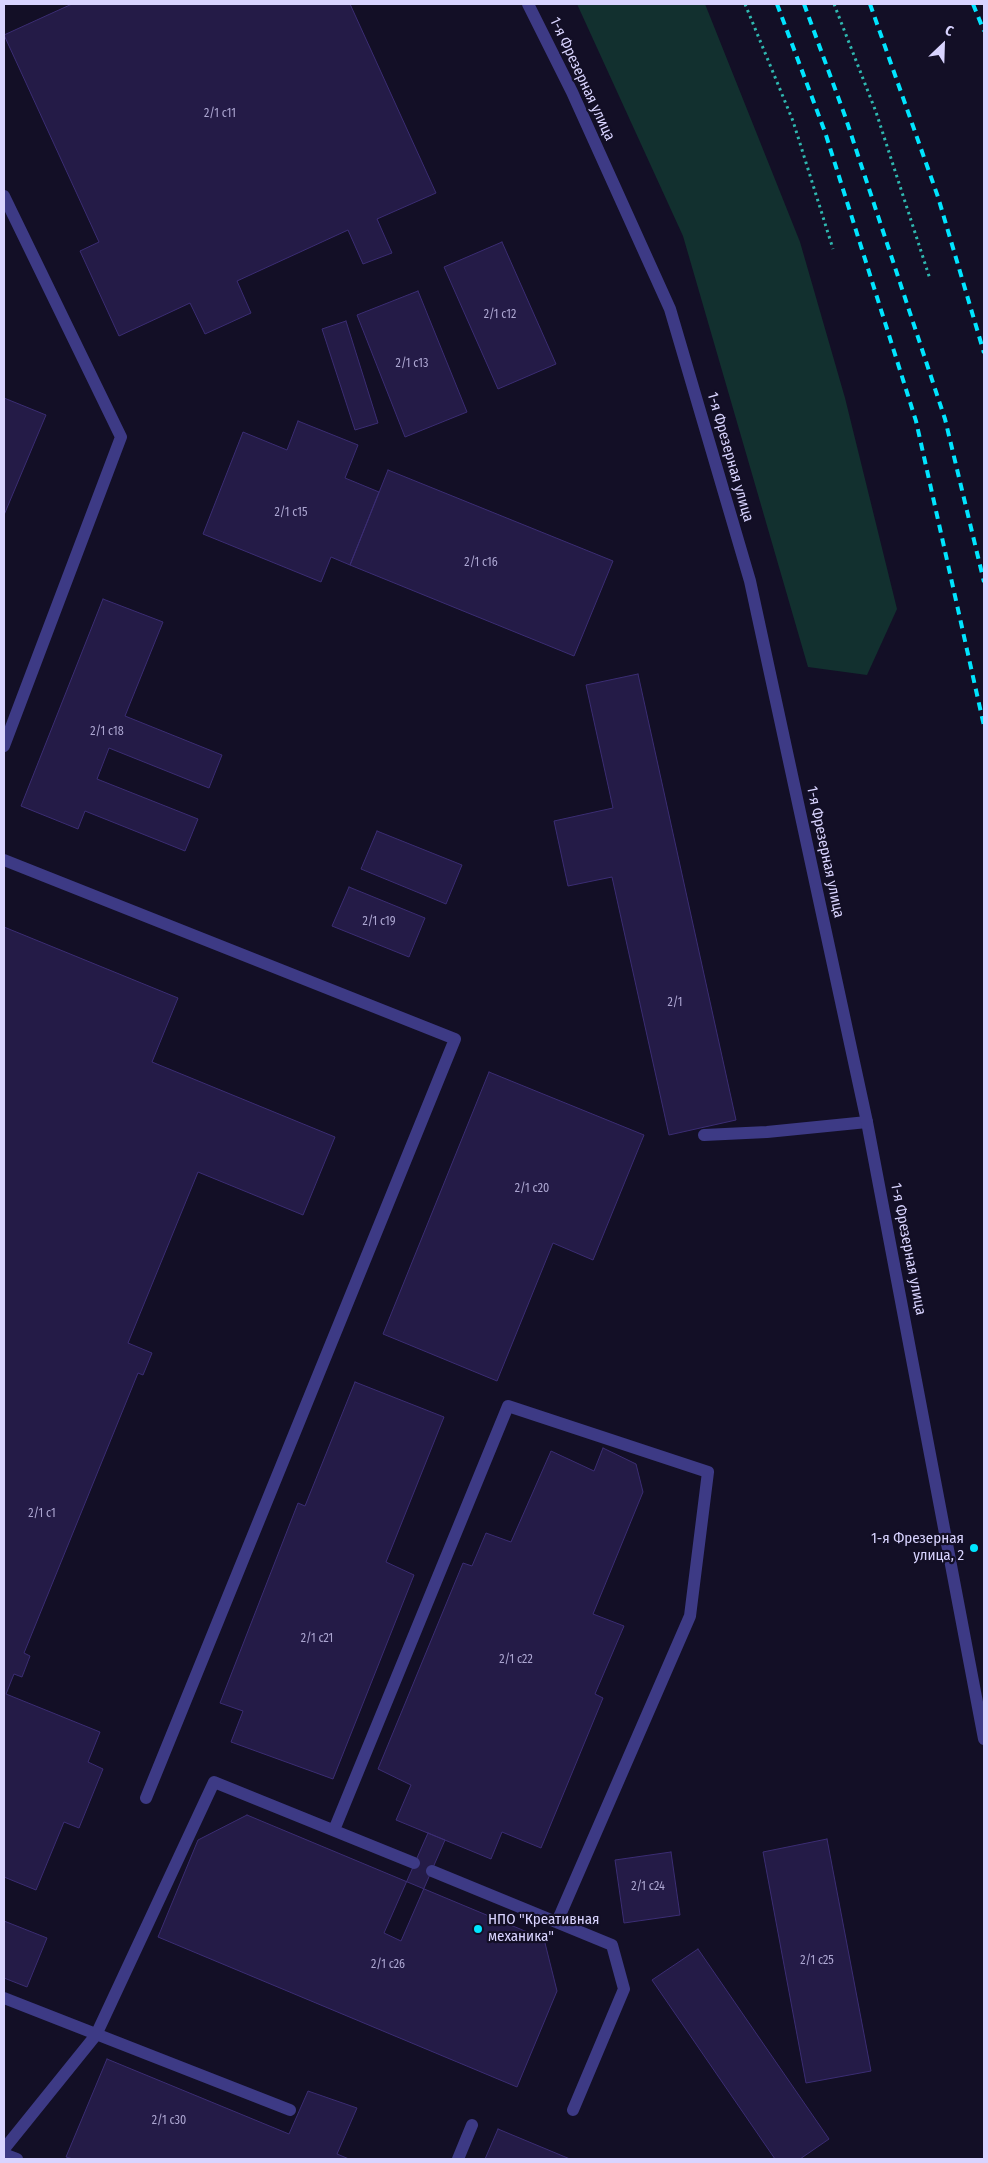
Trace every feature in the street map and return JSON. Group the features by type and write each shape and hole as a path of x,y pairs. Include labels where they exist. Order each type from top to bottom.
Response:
{"street":[{"name":"1-я Фрезерная улица","path":"528,4 572,92 673,318 750,582 867,1122 983,1723 984,1739"},
{"path":"4,196 121,437 4,746"},
{"path":"4,860 455,1039 146,1798"},
{"path":"704,1135 767,1132 867,1122"},
{"path":"334,1830 508,1406 708,1472 690,1616 557,1922"},
{"path":"4,2149 96,2035 214,1782 414,1863"},
{"path":"432,1871 612,1945 624,1989 573,2110"},
{"path":"4,1998 290,2110"},
{"path":"458,2159 472,2125"},
{"path":"4,2154 17,2159"}],"path":[{"path":"745,4 793,121 833,250"},
{"path":"834,4 876,112 930,279"}],"green space":[{"path":"577,4 705,4 800,242 845,398 897,609 867,675 808,667 683,236"}],"building":[{"path":"72,4 350,4 436,193 377,219 392,253 363,264 348,230 237,281 251,313 205,334 190,303 119,336 80,251 99,242 4,35"},
{"path":"502,242 556,364 498,389 444,267"},
{"path":"418,291 467,412 405,437 357,315"},
{"path":"346,321 378,423 355,430 322,329"},
{"path":"4,398 46,415 4,515"},
{"path":"298,421 358,445 345,478 379,492 350,565 331,557 321,582 203,534 243,432 287,450"},
{"path":"388,470 613,561 574,656 350,565"},
{"path":"103,599 163,622 125,716 222,755 209,788 109,748 97,779 198,819 185,851 85,811 78,829 21,806"},
{"path":"638,674 736,1120 669,1135 612,877 568,886 554,821 613,808 586,685"},
{"path":"377,831 462,865 446,904 361,869"},
{"path":"349,887 425,918 409,957 332,926"},
{"path":"4,927 178,998 152,1062 335,1137 303,1215 198,1172 128,1343 152,1353 143,1375 138,1373 24,1653 30,1656 22,1677 14,1674 6,1694 100,1732 88,1762 103,1769 79,1828 64,1822 36,1890 4,1877"},
{"path":"489,1072 644,1135 593,1260 553,1243 497,1381 383,1334"},
{"path":"355,1382 444,1417 386,1562 414,1575 333,1779 231,1742 243,1711 220,1703 298,1503 305,1506"},
{"path":"603,1448 636,1464 643,1492 593,1614 624,1626 595,1694 603,1698 541,1848 502,1832 491,1859 396,1820 411,1785 378,1769 463,1563 472,1566 486,1533 511,1542 551,1451 594,1471"},
{"path":"247,1815 544,1939 557,1991 517,2087 158,1937 198,1840"},
{"path":"428,1833 445,1840 401,1941 384,1933"},
{"path":"827,1839 871,2071 806,2083 763,1852"},
{"path":"671,1852 680,1915 624,1923 615,1860"},
{"path":"4,1921 47,1938 27,1987 4,1978"},
{"path":"698,1949 829,2139 800,2159 775,2159 652,1980"},
{"path":"107,2059 289,2134 308,2091 357,2108 337,2154 349,2159 73,2159 66,2157"},
{"path":"498,2129 570,2159 485,2159"}],"railway":[{"path":"777,4 825,132 916,421 984,726"},
{"path":"804,4 845,116 945,419 984,582"},
{"path":"870,4 938,197 984,353"},
{"path":"973,4 984,31"}],"place":[{"name":"1-я Фрезерная улица, 2","path":"974,1548"},
{"name":"НПО \"Креативная механика\"","path":"478,1929"}]}
